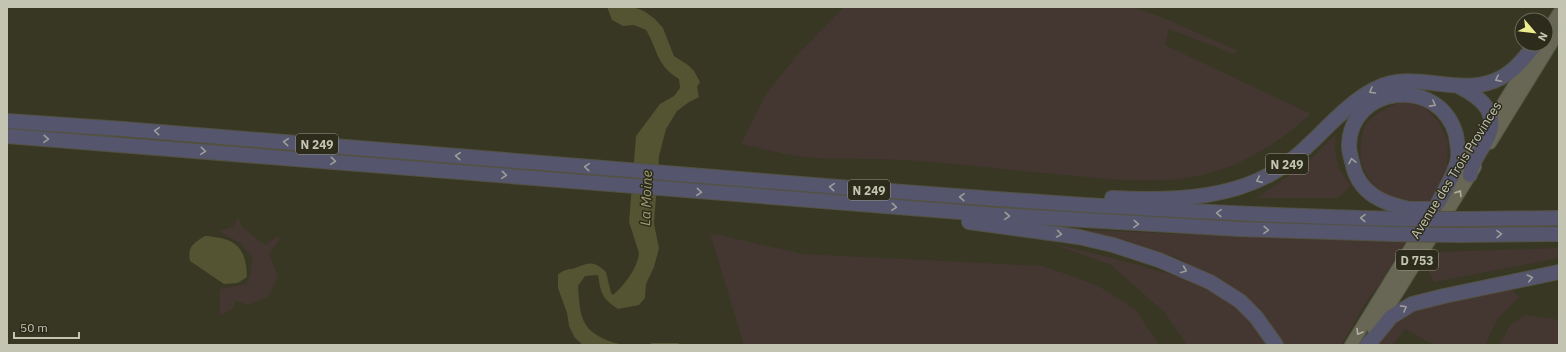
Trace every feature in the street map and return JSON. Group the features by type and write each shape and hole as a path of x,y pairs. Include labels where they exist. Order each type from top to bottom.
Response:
{"highway":[{"name":"N 249","path":"1001,200 1011,194 1126,199 1198,197 1228,191 1258,181 1294,159 1361,98 1375,89 1390,83 1406,81 1445,84 1460,87 1482,85 1495,81 1507,74 1517,67 1531,52"},
{"name":"N 249","path":"1460,87 1479,98 1487,107 1492,121"},
{"name":"N 249","path":"1406,214 1395,206 1382,201 1368,192 1355,175 1349,146 1352,131 1358,117 1368,107 1384,97 1409,95 1421,98 1436,104 1450,119 1458,143 1458,158 1455,170 1438,203"},
{"name":"N 249","path":"7,121 123,129 1001,200 1201,212 1469,215 1504,219 1559,218"},
{"path":"1470,175 1472,166 1488,136 1492,121"},
{"name":"N 249","path":"7,136 940,211 1208,228 1393,234 1559,234"},
{"name":"N 249","path":"940,211 950,219 1079,237 1112,245 1159,260 1210,282 1240,301 1256,317 1276,345"},
{"path":"1366,345 1373,339 1390,317 1412,304 1559,272"}],"main road":[{"name":"Avenue des Trois Provinces","path":"1366,345 1559,31"},
{"name":"Avenue des Trois Provinces","path":"1351,345 1438,203 1453,184 1533,52"}],"shaded area":[{"path":"844,7 1133,7 1169,20 1238,51 1234,54 1169,29 1165,45 1311,114 1276,142 1238,163 1210,173 1180,179 1149,181 1047,174 969,165 916,161 809,157 741,144 765,96 796,56"},
{"path":"1403,101 1425,107 1439,123 1448,140 1447,168 1433,196 1380,284 1366,302 1341,345 1282,345 1260,309 1225,283 1177,258 1083,230 1394,242 1412,204 1391,197 1373,184 1363,166 1361,143 1363,130 1373,117 1382,110"},
{"path":"1336,134 1335,148 1338,167 1351,186 1338,198 1257,198 1304,165"},
{"path":"238,217 242,227 265,245 278,236 280,240 269,254 278,276 268,297 248,305 236,301 231,310 220,316 220,289 247,284 250,275 253,257 240,243 218,231 234,227"},
{"path":"710,233 803,254 1043,266 1097,285 1135,309 1159,345 744,345"},
{"path":"1050,243 1105,256 1191,280 1235,303 1264,337 1268,345 1187,345 1164,312 1111,265"},
{"path":"1559,248 1559,258 1434,282 1426,266 1440,252"},
{"path":"1510,288 1519,297 1497,320 1485,345 1434,345 1405,329 1393,345 1374,345 1402,312"},
{"path":"1525,315 1555,319 1559,321 1559,345 1499,345 1510,325"}],"water":[{"name":"La Moine","path":"607,7 633,7 644,11 655,19 663,28 674,56 694,71 700,82 697,87 699,97 677,111 666,129 659,156 654,224 659,248 654,267 646,284 645,298 639,305 618,309 603,295 598,275 585,276 578,286 581,311 584,321 589,329 603,338 614,343 624,345 583,345 575,338 569,326 567,313 558,288 558,275 566,270 588,264 594,264 606,272 611,293 613,295 622,287 630,276 636,264 639,253 629,222 636,136 660,104 674,96 680,88 679,79 671,74 662,63 646,30 634,25 623,26 612,20"},
{"path":"205,236 224,239 237,246 244,258 247,277 238,283 224,284 190,261 189,256 192,246"},
{"path":"653,343 678,343 681,345 644,345"}]}
